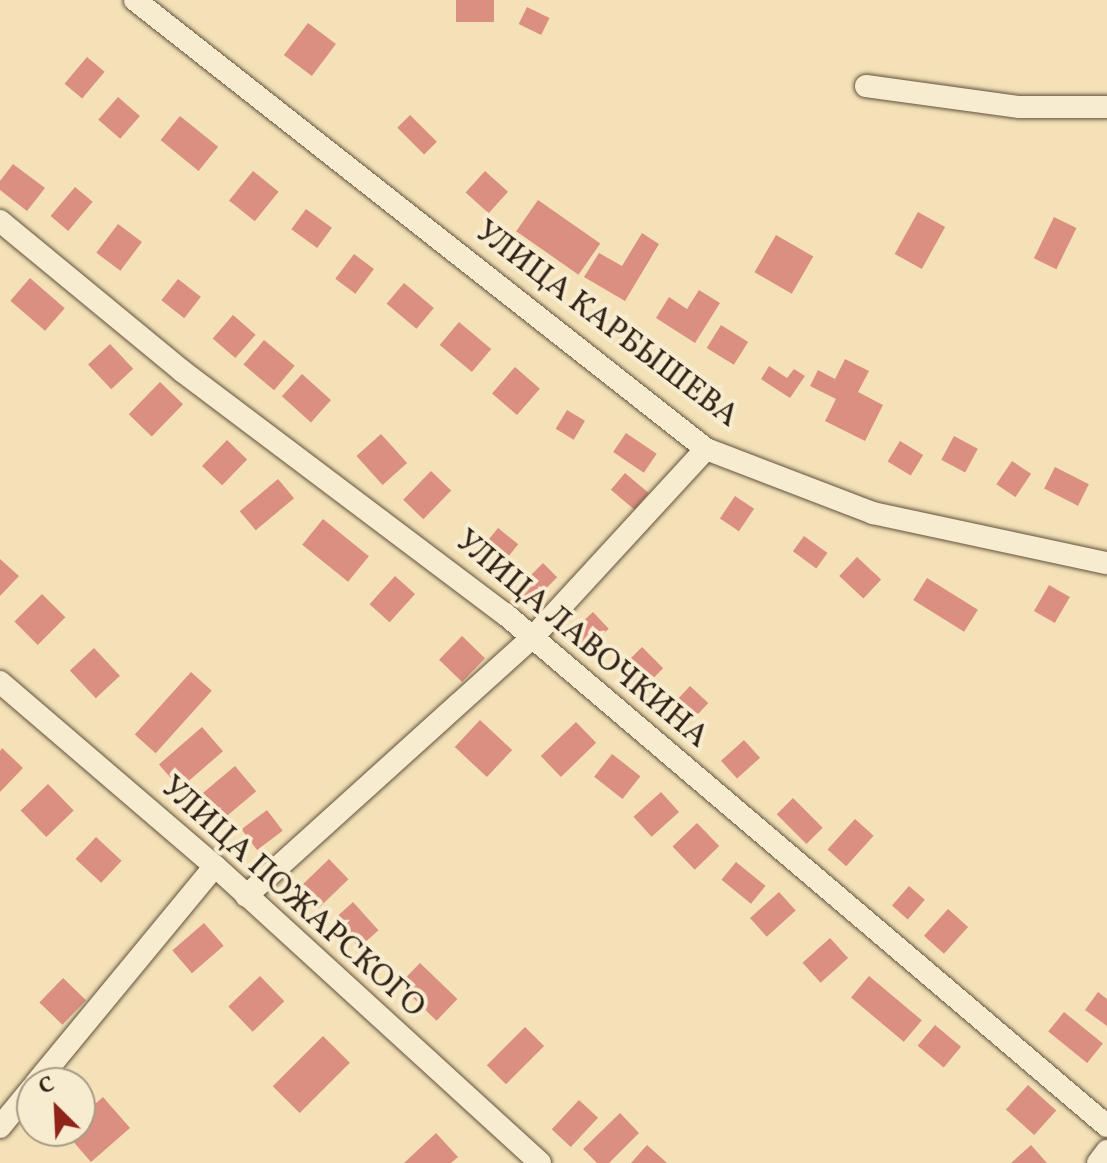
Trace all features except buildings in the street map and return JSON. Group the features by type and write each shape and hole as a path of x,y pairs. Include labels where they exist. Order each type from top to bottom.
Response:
{"street":[{"name":"УЛИЦА КАРБЫШЕВА","path":"135,0 706,449 873,513 1107,563"},
{"path":"866,86 1020,107 1107,107"},
{"name":"УЛИЦА ЛАВОЧКИНА","path":"0,221 182,371 533,637 1107,1126"},
{"path":"246,896 533,637 706,449"},
{"name":"УЛИЦА ПОЖАРСКОГО","path":"0,682 215,866 540,1163"},
{"path":"49,1067 215,866"},
{"path":"0,1127 16,1108"},
{"path":"1098,1163 1107,1151"}]}
